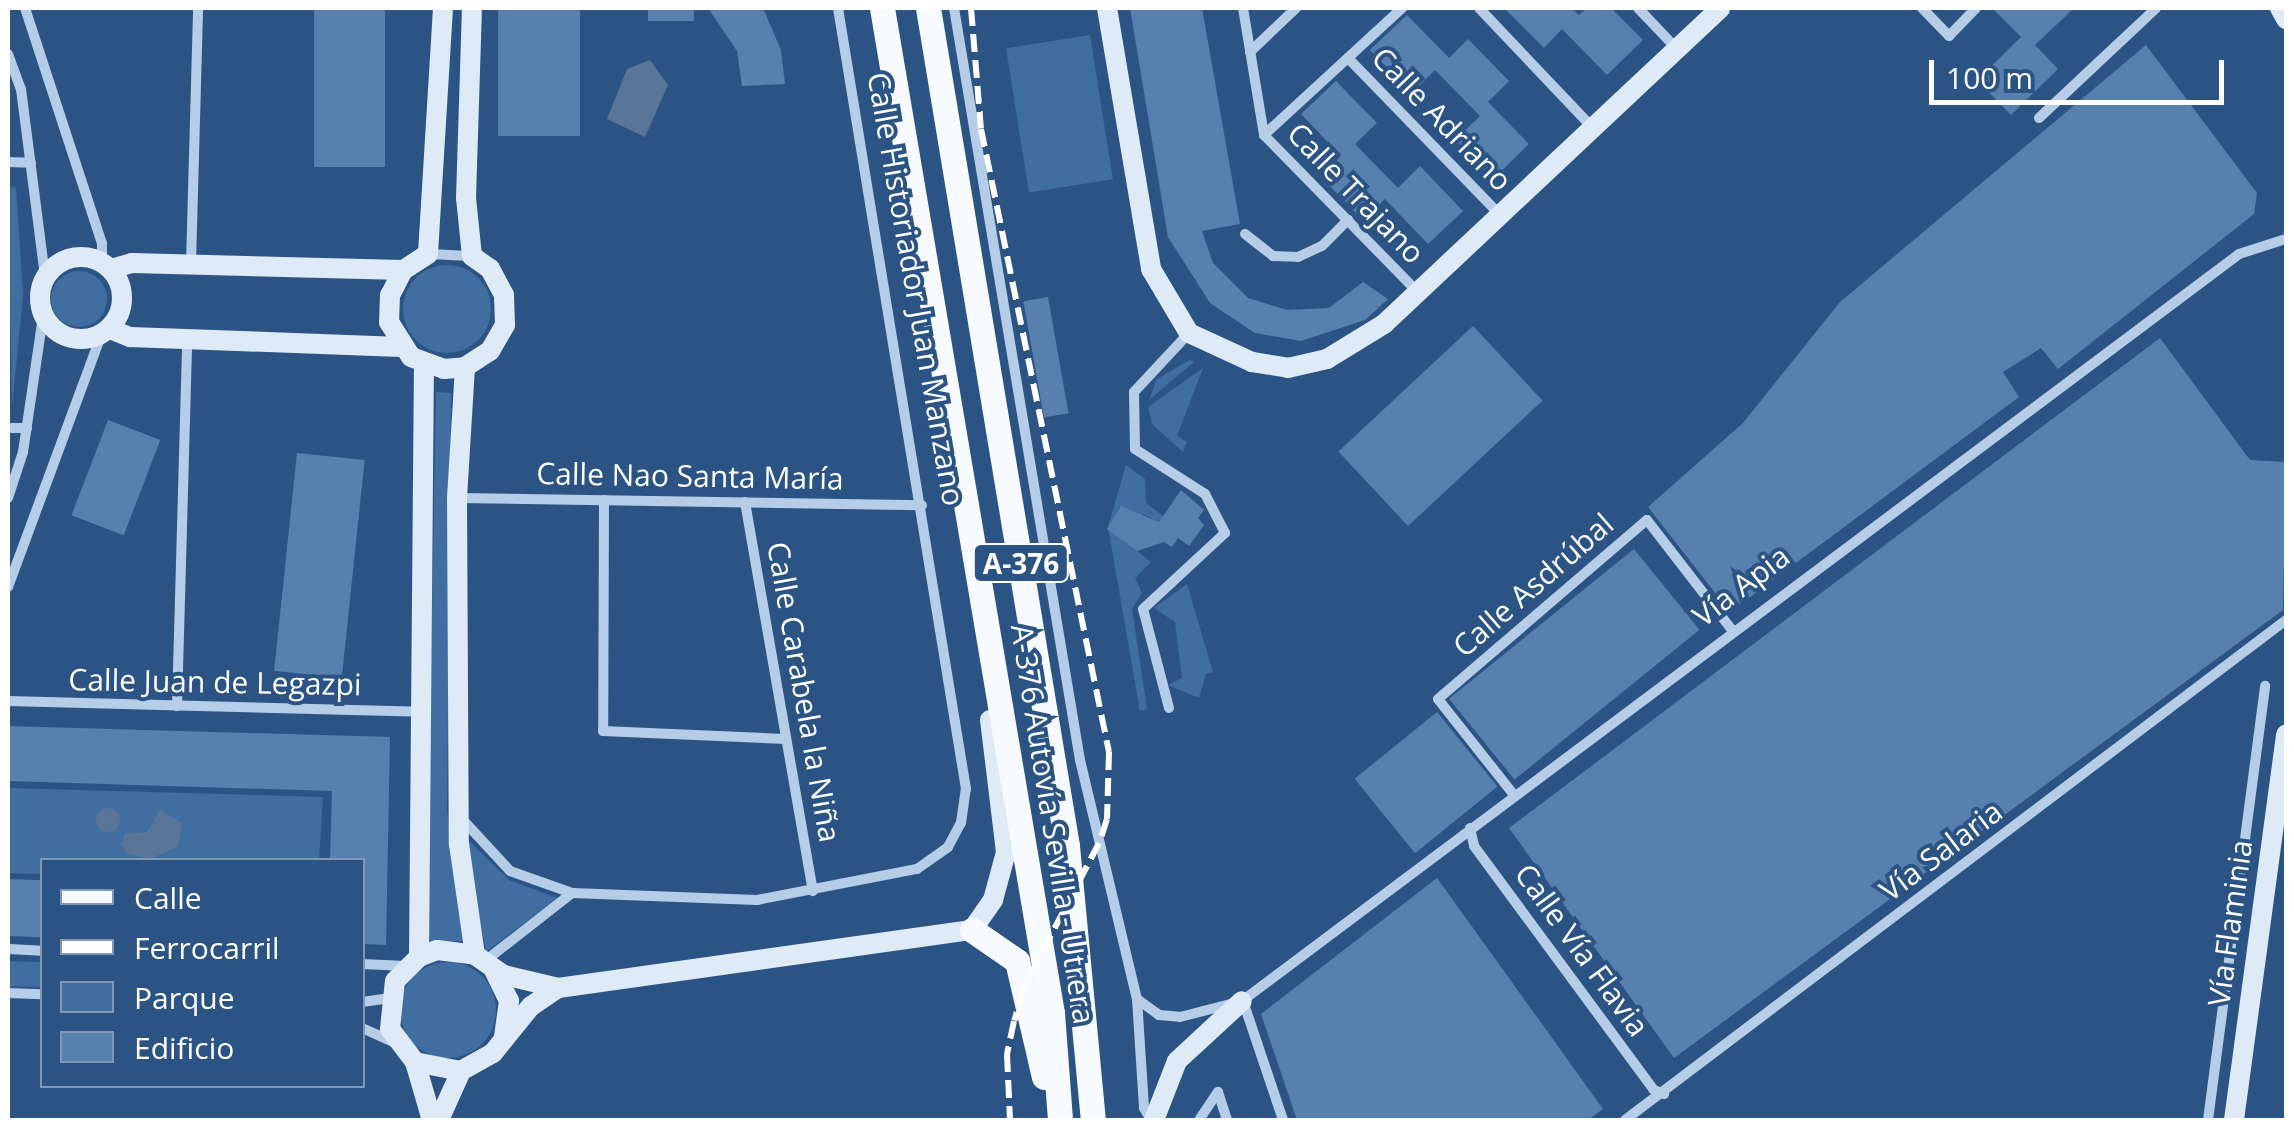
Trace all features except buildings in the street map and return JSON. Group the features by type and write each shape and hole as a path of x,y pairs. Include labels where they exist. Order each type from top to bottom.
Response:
{"main road":[{"name":"A-376 Autovía Sevilla - Utrera","path":"882,8 1052,1012 1060,1120"},
{"name":"A-376 Autovía Sevilla - Utrera","path":"928,8 1067,846 1093,1120"},
{"path":"972,930 1006,949 1024,976 1052,1120"}],"street":[{"path":"8,586 106,332 122,310 122,288 107,266 25,8"},
{"path":"191,263 198,8"},
{"path":"428,254 436,197 443,8"},
{"path":"472,8 466,198 472,256"},
{"name":"Calle Historiador Juan Manzano","path":"459,816 510,871 572,893 757,900 917,870 948,847 961,823 966,789 941,605 838,8"},
{"path":"954,8 1080,760 1137,999 1148,1118"},
{"path":"1108,8 1152,269 1188,333 1252,362 1288,368 1327,359 1359,342 1419,293 1720,8"},
{"name":"Calle Trajano","path":"1242,8 1264,135 1419,293"},
{"path":"1250,52 1296,8"},
{"path":"1264,135 1402,8"},
{"path":"1480,8 1593,128"},
{"path":"1638,8 1677,49"},
{"path":"1922,8 1949,36 1976,8"},
{"path":"2039,118 2156,8"},
{"path":"2280,8 2286,19"},
{"path":"8,54 21,89 46,276 27,428 8,498"},
{"name":"Calle Adriano","path":"1348,58 1500,215"},
{"path":"8,162 31,163"},
{"path":"1245,234 1273,256 1298,257 1322,246 1348,220"},
{"name":"Vía Apia","path":"1148,1118 1177,1061 1242,1000 2238,254 2286,239"},
{"path":"428,254 472,256 490,268 504,295 505,324 490,351 465,366 424,364 401,347 389,322 390,294 402,270 428,254"},
{"path":"46,276 61,262 82,256 107,266 191,263 402,270"},
{"path":"44,316 58,333 80,340 106,332 130,338 401,347"},
{"path":"1169,708 1143,608 1225,533 1206,494 1136,448 1134,392 1188,333"},
{"path":"177,706 187,340"},
{"path":"397,1043 388,998 412,961 422,712 424,364"},
{"path":"465,366 457,498 459,816 484,961 509,1001 504,1038"},
{"path":"8,428 27,428"},
{"name":"Calle Nao Santa María","path":"457,498 922,505"},
{"path":"604,500 603,732 786,738"},
{"name":"Calle Carabela la Niña","path":"745,502 813,891"},
{"name":"Calle Asdrúbal","path":"1514,794 1438,699 1646,520 1732,630"},
{"name":"Vía Salaria","path":"1625,1120 2286,620"},
{"path":"365,964 412,961 437,950 484,961 558,988 972,930 993,900 1006,852 988,706 993,654"},
{"path":"2208,1120 2266,686"},
{"name":"Calle Juan de Legazpi","path":"8,702 422,712"},
{"name":"Vía Flaminia","path":"2234,1120 2286,734"},
{"name":"Calle Vía Flavia","path":"1470,828 1474,846 1654,1090 1664,1094"},
{"path":"484,961 572,893"},
{"path":"8,949 40,951"},
{"path":"415,1062 461,1070 478,1064 558,988"},
{"path":"8,993 40,994"},
{"path":"365,1002 388,998"},
{"name":"Vía Apia","path":"1137,999 1159,1016 1180,1016 1242,1000"},
{"path":"1242,1000 1284,1120"},
{"path":"365,1029 397,1043 415,1062 435,1120"},
{"path":"435,1120 461,1070"},
{"path":"1199,1120 1218,1092 1227,1120"}],"green space":[{"path":"1090,35 1113,179 1029,192 1006,48"},
{"path":"8,187 16,187 23,295 12,407"},
{"path":"447,265 472,272 484,284 491,309 484,334 472,346 447,353 422,346 410,334 403,309 410,284 422,272"},
{"path":"79,271 99,279 107,299 99,319 79,327 59,319 51,299 59,279"},
{"path":"1190,360 1194,362 1149,400 1157,379"},
{"path":"1203,368 1177,436 1187,442 1183,452 1152,424 1148,407"},
{"path":"436,392 451,393 447,811 466,941 426,942"},
{"path":"1126,465 1145,479 1146,503 1163,516 1159,522 1143,514 1127,543 1151,562 1135,578 1142,593 1132,609 1147,709 1140,711 1108,527"},
{"path":"1187,584 1213,672 1206,674 1199,698 1168,685 1182,678 1175,622 1154,608"},
{"path":"8,788 323,797 319,858 40,858 40,874 8,873"},
{"path":"464,836 509,880 557,898 486,952"},
{"path":"8,961 40,962 40,987 8,986"},
{"path":"448,962 466,966 482,976 492,992 496,1010 492,1028 482,1044 466,1054 448,1058 430,1054 414,1044 404,1028 400,1010 404,992 414,976 430,966"}],"shaded area":[{"path":"650,60 668,85 645,137 607,119 627,69"},
{"path":"108,808 120,820 108,832 96,820"},
{"path":"160,810 182,823 178,847 151,858 127,853 121,844 125,834 147,832"}],"railway":[{"path":"971,8 981,129 1109,752 1107,819 1099,843 1024,987 1014,1021 1007,1054 1010,1120"}]}
